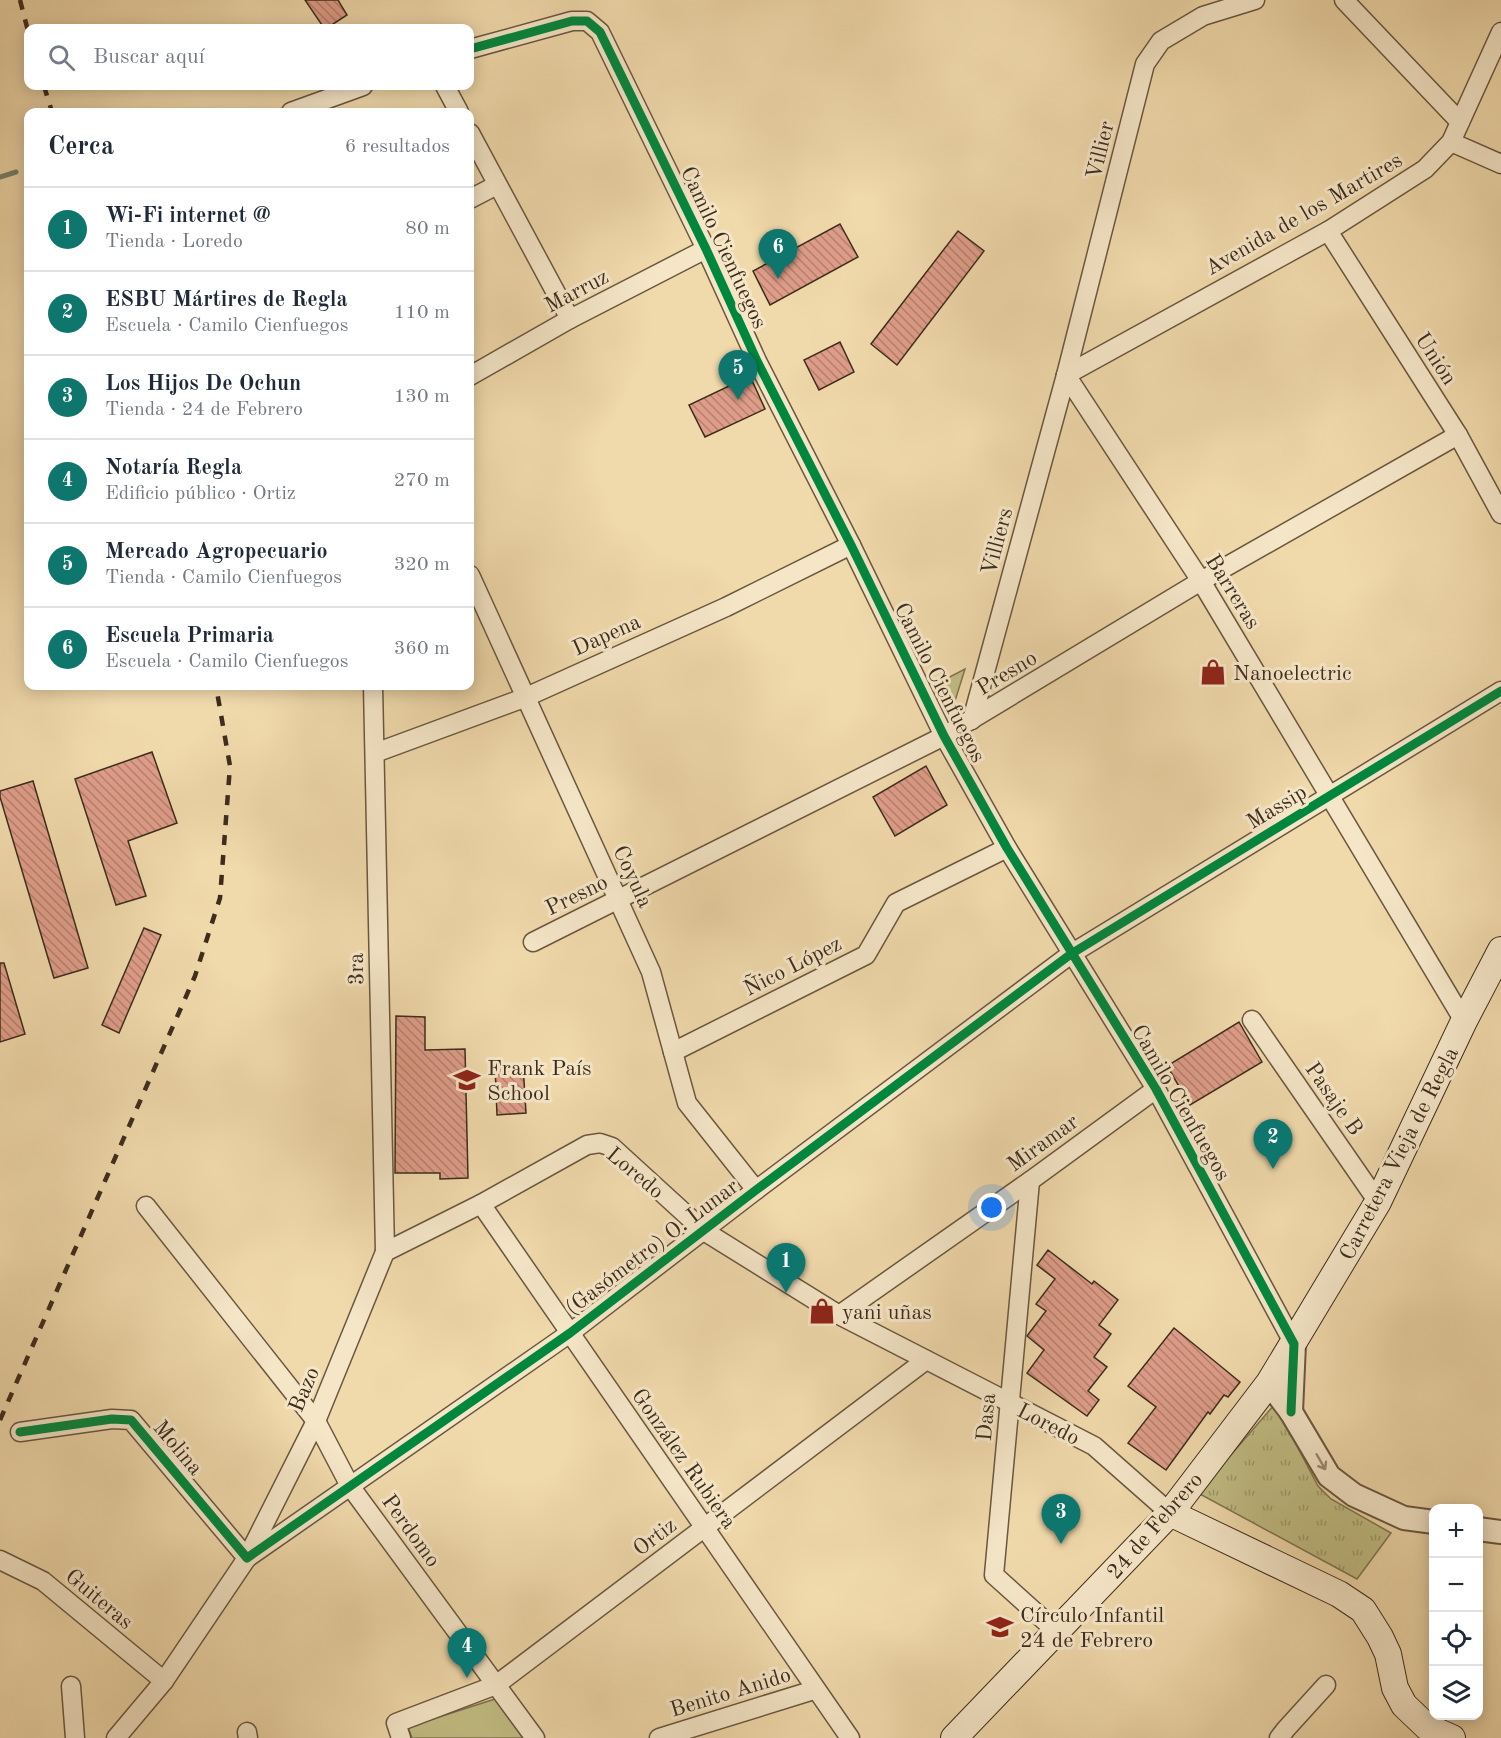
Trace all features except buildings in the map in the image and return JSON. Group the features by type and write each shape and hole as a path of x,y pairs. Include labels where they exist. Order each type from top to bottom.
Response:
{"main road":[{"name":"Carretera Vieja de Regla","path":"1269,1383 1378,1202 1501,950"},
{"name":"24 de Febrero","path":"954,1738 1170,1513 1269,1383"},
{"name":"Loredo","path":"1170,1513 1339,1594 1363,1610 1380,1636 1388,1654 1395,1688 1404,1705 1426,1727 1452,1738"}],"street":[{"name":"Villier","path":"1066,375 1145,64 1161,41 1203,16 1255,0"},
{"path":"1344,0 1460,123"},
{"name":"Camilo Cienfuegos","path":"474,48 572,21 587,21 600,32 706,249 757,361 851,544 944,736 1006,848 1156,1089 1294,1344"},
{"name":"Avenida de los Martires","path":"1066,375 1328,231 1425,169 1451,142 1501,32"},
{"path":"305,108 353,90"},
{"path":"447,90 457,108"},
{"path":"474,141 570,319"},
{"path":"1451,142 1501,164"},
{"path":"474,197 496,185"},
{"name":"Unión","path":"1328,231 1458,435 1501,514"},
{"name":"Marruz","path":"474,374 570,319 706,249"},
{"name":"Barreras","path":"1066,375 1201,582 1464,1022"},
{"name":"Villiers","path":"972,720 1066,375"},
{"name":"Presno","path":"533,942 944,736 1201,582 1458,435"},
{"name":"Dapena","path":"375,753 524,698 726,607 851,544"},
{"name":"Coyula","path":"474,584 651,972 687,1103 756,1190"},
{"name":"3ra","path":"373,690 386,1252"},
{"name":"Massip","path":"1071,954 1501,691"},
{"name":"Ñico López","path":"673,1052 866,955 896,903 1006,848"},
{"name":"(Gasómetro) O. Lunar","path":"247,1558 570,1333 756,1190 1071,954"},
{"name":"Pasaje B","path":"1252,1020 1378,1202"},
{"name":"Miramar","path":"839,1315 1156,1089"},
{"name":"Loredo","path":"481,1204 587,1145 600,1143 612,1147 704,1231 839,1315 1094,1446 1170,1513"},
{"name":"Dasa","path":"1030,1181 994,1575 1056,1631"},
{"path":"386,1252 481,1204"},
{"name":"González Rubiera","path":"481,1204 814,1690 850,1738"},
{"name":"Perdomo","path":"146,1206 316,1420 350,1486 535,1738"},
{"name":"Bazo","path":"117,1738 164,1681 247,1558 316,1420 386,1252"},
{"path":"1291,1412 1294,1344"},
{"name":"Ortiz","path":"398,1731 496,1685 926,1360"},
{"path":"1269,1383 1291,1412 1329,1476 1354,1495 1404,1518 1429,1521"},
{"name":"Molina","path":"20,1432 112,1419 131,1420 247,1558"},
{"path":"1483,1530 1501,1532"},
{"name":"Guiteras","path":"0,1560 43,1581 164,1681"},
{"path":"1279,1738 1326,1684"},
{"path":"71,1686 75,1738"},
{"name":"Benito Anido","path":"659,1738 814,1690"}],"green space":[{"path":"965,669 950,717 932,686"},
{"path":"1275,1404 1318,1486 1331,1499 1391,1533 1357,1579 1198,1493"},
{"path":"495,1699 523,1738 412,1738 408,1727"}],"waterway":[{"path":"0,177 16,172"}],"railway":[{"path":"20,0 26,24"},
{"path":"45,90 51,108"},
{"path":"0,1420 195,976 220,898 230,766 217,690"}],"cycle path":[{"path":"474,48 572,21 587,21 600,32 706,249 757,361 851,545 944,736 1007,848 1156,1089 1294,1344 1291,1412"},
{"path":"20,1432 112,1419 131,1420 247,1558 570,1333 756,1190 1071,954 1501,691"}],"place":[{"name":"Escuela Primaria","path":"778,279"},
{"name":"Mercado Agropecuario","path":"738,400"},
{"name":"Nanoelectric","path":"1213,672"},
{"name":"Frank País School","path":"467,1080"},
{"name":"ESBU Mártires de Regla","path":"1273,1169"},
{"name":"Wi-Fi internet @","path":"786,1293"},
{"name":"yani uñas","path":"822,1311"},
{"name":"Los Hijos De Ochun","path":"1061,1544"},
{"name":"Círculo Infantil 24 de Febrero","path":"1000,1627"},
{"name":"Notaría Regla","path":"467,1678"}]}
